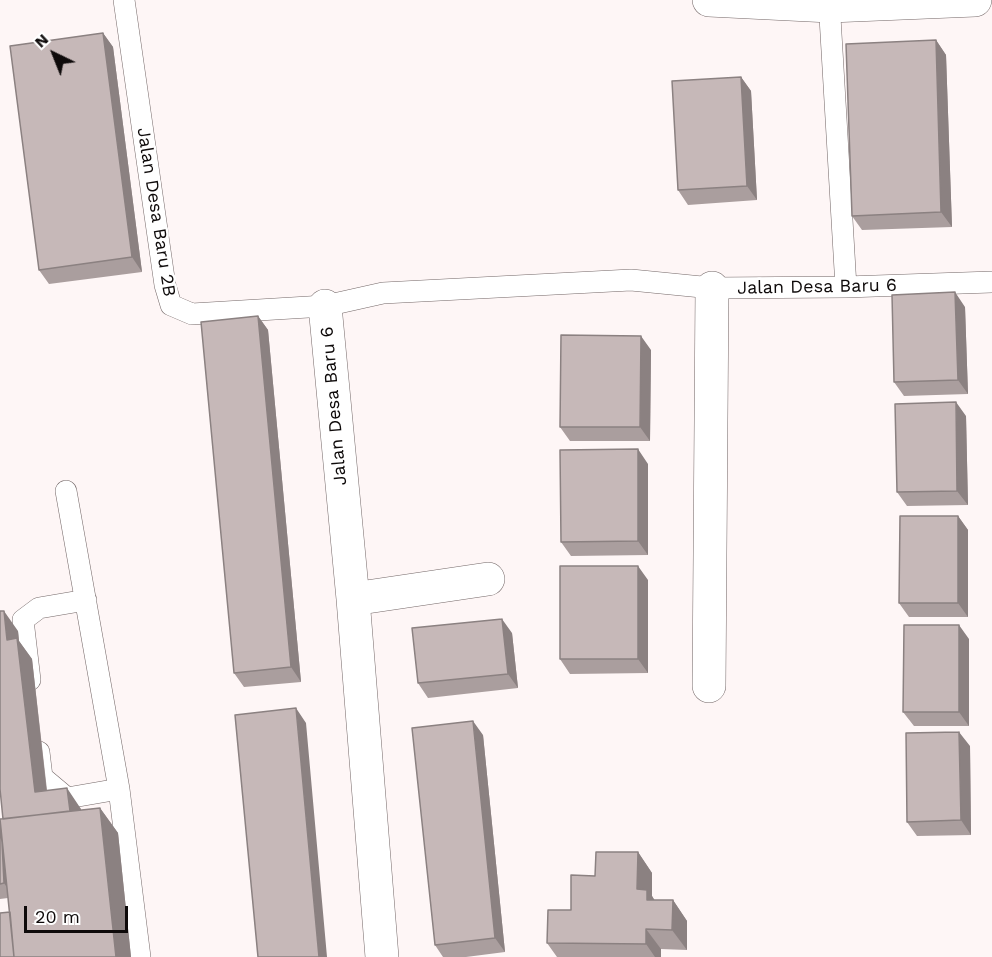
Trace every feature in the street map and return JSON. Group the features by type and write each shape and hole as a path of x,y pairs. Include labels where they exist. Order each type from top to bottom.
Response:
{"street":[{"path":"709,0 830,3 975,0"},
{"path":"709,686 712,288"},
{"name":"Jalan Desa Baru 6","path":"325,306 353,599 382,957"},
{"path":"353,599 488,579"}],"lane":[{"name":"Jalan Desa Baru 2B","path":"124,0 165,285 171,305 192,314 325,306"},
{"path":"830,3 846,287"},
{"name":"Jalan Desa Baru 6","path":"325,306 383,293 631,280 712,288 846,287 992,282"},
{"path":"66,491 119,789 140,957"},
{"path":"32,699 22,620 39,608 86,600"},
{"path":"37,732 42,777 67,798 119,789"}],"building":[{"path":"103,33 132,257 39,270 10,46"},
{"path":"936,40 941,212 852,216 846,44"},
{"path":"741,77 747,186 678,190 672,81"},
{"path":"955,292 958,380 894,382 892,295"},
{"path":"258,316 291,667 234,673 201,322"},
{"path":"561,335 641,336 640,427 560,427"},
{"path":"956,402 957,491 897,492 895,404"},
{"path":"638,449 638,541 561,542 560,450"},
{"path":"900,516 958,516 958,603 899,603"},
{"path":"560,566 638,566 638,659 560,659"},
{"path":"0,611 4,611 7,640 17,638 35,792 67,788 70,811 3,819 0,789"},
{"path":"502,619 508,674 418,683 412,628"},
{"path":"904,625 959,625 959,712 903,712"},
{"path":"296,708 319,957 258,957 235,715"},
{"path":"473,721 495,938 435,945 412,728"},
{"path":"959,732 961,820 907,822 906,733"},
{"path":"100,808 116,957 14,957 0,819"},
{"path":"0,825 4,883 0,884"},
{"path":"596,852 638,852 637,889 647,890 647,900 673,900 672,930 646,929 646,944 547,943 548,910 571,910 571,875 595,876"},
{"path":"10,912 14,957 0,957 0,913"}]}
